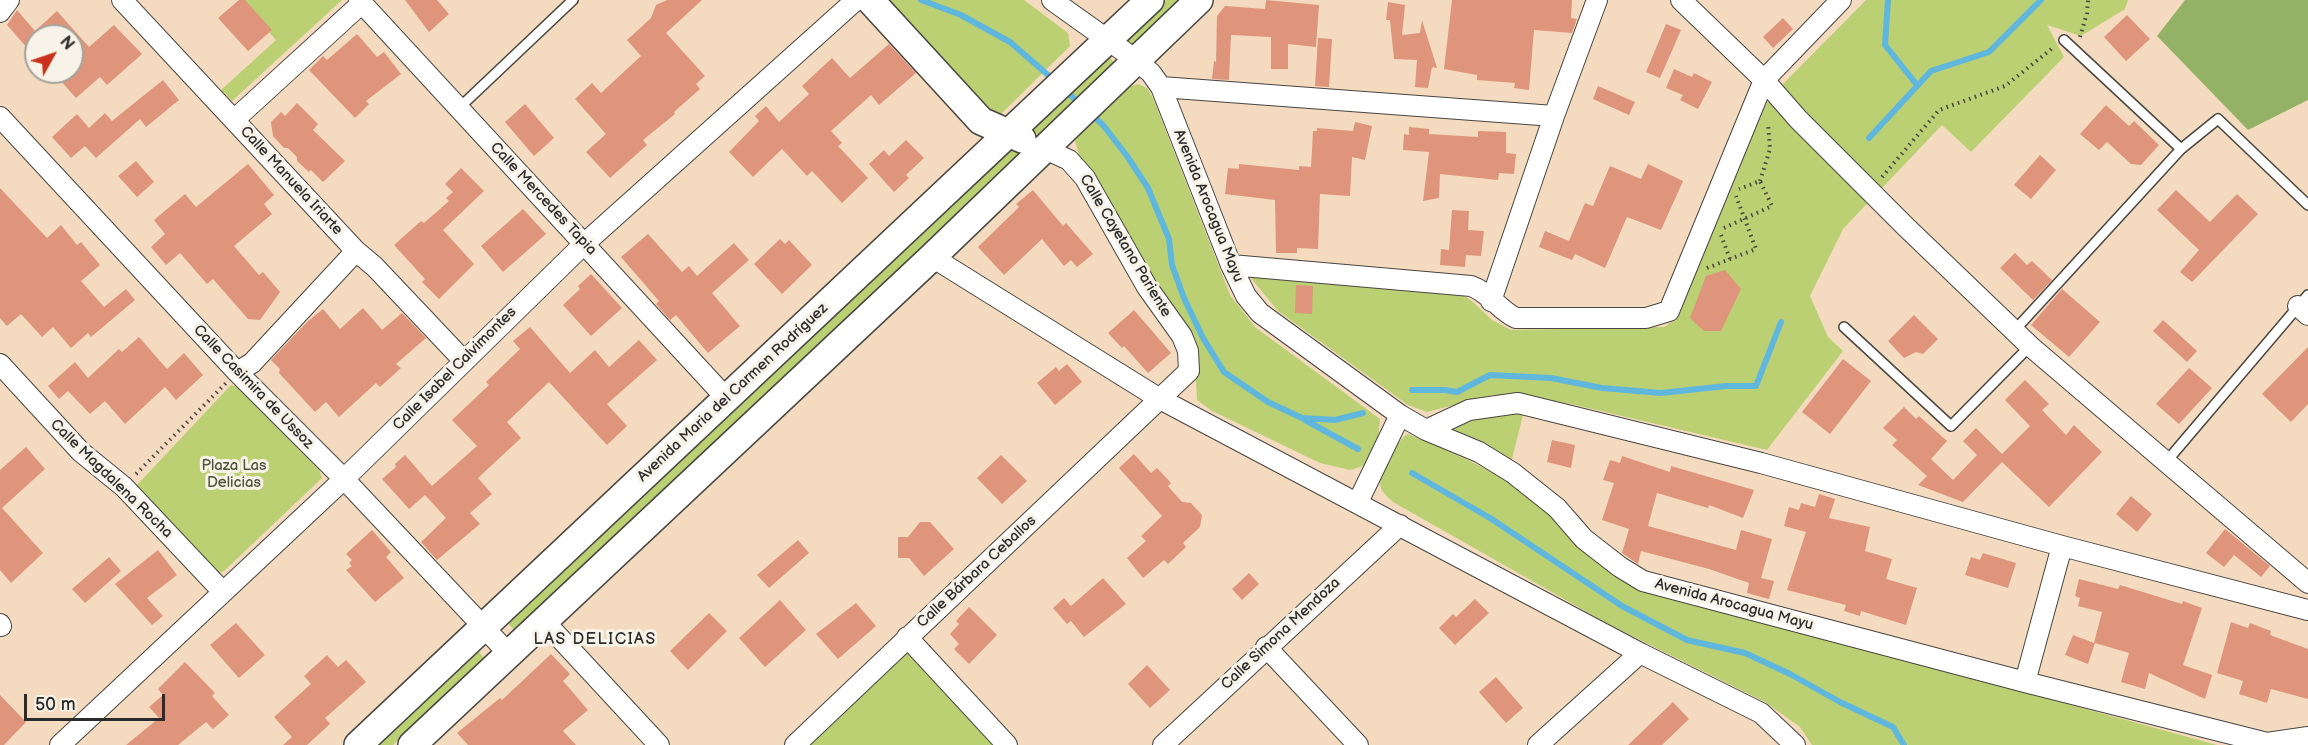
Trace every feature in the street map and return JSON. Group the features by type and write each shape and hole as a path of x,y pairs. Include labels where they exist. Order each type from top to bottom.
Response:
{"street":[{"path":"0,12 9,0"},
{"name":"Calle Manuela Iriarte","path":"122,0 356,251 375,267 463,360"},
{"name":"Calle Isabel Calvimontes","path":"60,745 344,479 584,244 856,0"},
{"name":"Calle Cayetano Pariente","path":"870,0 981,122 1069,160 1085,178 1147,287 1182,336 1188,351 1189,371 1160,399"},
{"name":"Avenida Arocagua Mayu","path":"1052,0 1136,60 1151,73 1161,87 1231,266 1246,296 1260,313 1400,415 1426,430 1479,452 1513,473 1557,508 1584,539 1620,567 1643,581 2267,743 2308,737"},
{"name":"Avenida Maria del Carmen Rodríguez","path":"358,745 1150,0"},
{"path":"412,745 932,257 1199,0"},
{"path":"1491,301 1554,116 1597,0"},
{"path":"1681,0 1764,80 1798,119 1870,191 2030,346 2308,584"},
{"path":"1231,266 1471,286 1481,289 1504,313 1516,318 1646,318 1669,311 1764,80 1840,0"},
{"path":"234,120 360,1"},
{"name":"Calle Mercedes Tapia","path":"360,1 727,399"},
{"path":"1161,87 1554,116"},
{"name":"Calle Casimira de Ussoz","path":"0,117 237,372 344,479 508,654"},
{"path":"237,372 252,363 356,251"},
{"path":"932,257 1160,399 1640,653 1761,713 1796,745"},
{"name":"Calle Magdalena Rocha","path":"0,364 81,452 124,487 223,592"},
{"name":"Calle Bárbara Ceballos","path":"795,745 1160,399"},
{"path":"1426,430 1469,410 1518,403 1761,463 2062,546 2308,610"},
{"path":"1358,502 1400,415"},
{"name":"Calle Simona Mendoza","path":"1163,745 1400,525"},
{"path":"2025,682 2062,546"},
{"path":"544,621 660,745"},
{"path":"907,637 1007,745"},
{"path":"1266,647 1358,745"},
{"path":"1538,745 1640,653"}],"lane":[{"path":"459,108 573,0"},
{"path":"2064,40 2181,149"},
{"path":"2014,331 2181,149 2218,119 2308,205"},
{"path":"2166,462 2305,306"},
{"path":"1844,327 1951,426 2030,346"}],"path":[{"path":"1870,191 1939,110 2005,86 2064,40 2081,36 2088,0"},
{"path":"1730,259 1719,230 1772,206 1760,181 1770,149 1767,115"},
{"path":"1704,270 1756,249 1734,191 1760,181"},
{"path":"124,487 237,372"}],"green space":[{"path":"241,0 342,0 232,101 221,90 276,40"},
{"path":"881,0 1024,0 1068,33 1070,46 1001,114 986,116"},
{"path":"1166,0 1184,0 1135,47 1127,43 1129,34"},
{"path":"1866,0 2128,0 2125,9 2081,36 2047,25 2064,57 1971,152 1942,125 1843,229 1810,296 1828,337 1843,351 1767,450 1571,404 1525,396 1493,395 1427,412 1408,405 1278,311 1250,277 1460,293 1492,320 1511,330 1664,327 1676,319 1765,105"},
{"path":"2185,0 2308,0 2308,100 2248,130 2157,36"},
{"path":"1109,56 1115,64 1043,135 1038,136 1032,128"},
{"path":"1138,84 1147,88 1153,98 1230,295 1255,327 1380,419 1378,440 1366,465 1350,470 1320,463 1212,411 1197,400 1194,343 1080,158 1075,141 1083,130 1129,87"},
{"path":"1015,148 1020,152 1018,159 515,631 507,622 1008,150"},
{"name":"Plaza Las Delicias","path":"231,385 238,387 319,470 322,478 224,571 219,573 137,489 137,485"},
{"path":"1524,411 1511,463 1449,433 1464,419 1473,415"},
{"path":"1408,434 1492,472 1523,492 1592,556 1631,584 2217,745 1812,745 1800,727 1765,702 1608,624 1393,502 1381,489 1381,478 1395,448"},
{"path":"477,650 485,659 393,745 374,745"},
{"path":"906,652 993,745 807,745"}],"building":[{"path":"239,0 245,0 272,30 248,51 218,18"},
{"path":"405,0 437,0 449,14 429,32"},
{"path":"667,0 702,0 666,33 705,76 696,84 700,89 674,112 675,114 643,140 647,145 610,178 586,152 606,134 575,99 592,83 601,93 641,56 627,40 651,18 656,5"},
{"path":"1266,0 1319,5 1316,47 1288,44 1288,69 1271,69 1271,37 1231,35 1229,80 1212,79 1214,61 1216,62 1217,16 1225,6 1265,9"},
{"path":"1452,0 1572,0 1571,18 1577,19 1572,33 1534,30 1529,90 1514,88 1515,83 1477,80 1477,75 1444,69"},
{"path":"1388,2 1405,5 1402,35 1420,33 1422,20 1437,68 1432,67 1428,88 1415,87 1417,60 1394,59 1390,20 1386,20"},
{"path":"17,10 29,24 24,24 24,44 7,25"},
{"path":"57,11 69,24 43,24"},
{"path":"2127,15 2150,39 2126,61 2104,37"},
{"path":"1783,18 1793,29 1773,48 1763,37"},
{"path":"1666,24 1681,30 1660,78 1646,72"},
{"path":"114,25 142,54 107,85 100,77 76,98 64,84 84,84 84,41 89,47"},
{"path":"357,34 377,57 384,52 401,74 366,101 369,104 355,118 309,70 323,56 327,60"},
{"path":"1318,38 1332,39 1329,87 1315,86"},
{"path":"889,44 916,73 879,105 871,95 831,131 842,143 838,146 868,178 842,203 812,171 807,176 782,149 753,177 729,152 759,121 755,116 766,106 779,122 809,94 802,86 832,58 850,78"},
{"path":"1674,69 1692,77 1694,73 1712,82 1698,109 1680,100 1683,95 1666,88"},
{"path":"163,80 179,100 146,127 140,119 96,158 85,146 71,158 52,137 77,114 89,128 105,113 112,121"},
{"path":"1598,86 1635,102 1629,115 1593,99"},
{"path":"297,103 318,124 313,130 345,161 323,182 297,161 297,157 273,136 271,122 281,112 285,116"},
{"path":"525,104 554,138 534,156 505,122"},
{"path":"2106,105 2129,126 2134,121 2159,145 2141,165 2131,164 2107,142 2099,150 2080,134"},
{"path":"1355,122 1372,126 1365,160 1352,157 1350,196 1320,194 1318,249 1297,248 1297,253 1276,253 1275,200 1225,194 1228,168 1239,169 1239,164 1299,170 1299,166 1311,167 1313,131 1317,131 1317,128 1353,131"},
{"path":"1409,127 1429,129 1429,134 1478,137 1478,131 1506,132 1506,153 1516,154 1514,174 1499,173 1498,180 1440,174 1439,198 1423,201 1429,152 1403,150 1404,134 1409,135"},
{"path":"906,140 924,158 906,175 909,178 894,192 869,164 884,150 889,156"},
{"path":"2040,155 2056,170 2031,199 2014,185"},
{"path":"136,161 154,182 137,197 118,176"},
{"path":"248,164 274,195 264,204 272,214 234,246 259,275 263,272 280,292 260,320 248,319 213,279 207,284 180,253 166,265 151,247 165,234 154,220 185,194 196,207"},
{"path":"1648,164 1683,181 1661,230 1627,217 1605,268 1575,254 1572,260 1539,247 1545,231 1569,241 1585,203 1593,206 1610,166 1641,179"},
{"path":"461,168 484,191 443,230 474,264 439,299 422,282 425,279 394,245 421,221 424,223 449,201 446,198 453,192 445,184"},
{"path":"0,188 47,238 61,225 77,245 81,242 100,265 81,281 104,307 126,289 135,300 91,337 88,333 71,348 53,327 42,337 21,314 7,326 0,318"},
{"path":"1033,190 1063,226 1066,223 1093,254 1077,267 1071,260 1064,266 1042,239 1004,275 978,247 1019,207 1016,204"},
{"path":"2176,190 2210,222 2237,194 2258,214 2192,282 2180,272 2199,250 2157,210"},
{"path":"523,209 546,234 503,272 481,246"},
{"path":"1452,210 1469,211 1468,230 1484,231 1481,256 1466,255 1465,267 1440,265 1441,249 1449,250"},
{"path":"648,234 682,272 689,266 697,276 734,243 749,260 712,293 740,326 708,353 676,315 670,320 656,304 659,301 621,257"},
{"path":"780,239 785,244 789,240 812,265 782,294 754,264"},
{"path":"2015,253 2027,265 2032,261 2052,280 2033,300 2000,268"},
{"path":"1725,270 1741,289 1721,331 1704,331 1690,318 1706,276"},
{"path":"591,274 622,308 591,336 563,305 580,289 578,286"},
{"path":"1296,285 1313,286 1312,314 1295,313"},
{"path":"2062,289 2100,322 2069,357 2031,325"},
{"path":"363,308 382,330 402,313 426,338 396,364 401,368 380,387 376,383 339,417 326,402 315,412 279,373 280,369 271,360 307,322 323,309 340,329"},
{"path":"1134,310 1171,353 1148,373 1124,346 1122,348 1108,333"},
{"path":"1914,315 1938,339 1923,354 1916,352 1904,358 1888,341"},
{"path":"2163,320 2197,351 2187,362 2153,331"},
{"path":"530,327 570,373 595,350 609,367 639,340 657,360 607,404 627,426 607,445 549,382 507,422 521,438 478,478 492,494 470,513 480,524 437,560 421,542 446,518 425,495 409,509 382,479 396,467 395,464 405,455 432,486 477,446 452,420 489,385 486,382 520,349 513,341"},
{"path":"139,337 167,369 184,353 203,375 176,400 165,387 125,424 105,401 90,414 68,391 59,399 48,386 75,362 88,378 119,349 122,352"},
{"path":"2308,347 2308,404 2291,422 2262,394"},
{"path":"1843,359 1871,381 1830,434 1802,412"},
{"path":"1067,364 1082,382 1055,405 1037,383 1056,367 1059,371"},
{"path":"2189,368 2212,388 2179,424 2156,404"},
{"path":"2025,380 2049,404 2042,410 2066,435 2074,425 2102,452 2049,507 2002,462 1963,502 1918,485 1927,476 1892,445 1897,440 1883,428 1904,407 1916,419 1919,416 1947,441 1931,459 1953,480 1977,455 1963,441 1976,428 2002,454 2030,426 2005,400"},
{"path":"1552,440 1575,445 1571,468 1547,462"},
{"path":"26,447 45,469 2,508 43,553 11,583 0,570 0,470"},
{"path":"1134,454 1151,473 1157,468 1171,483 1168,486 1182,502 1191,503 1202,515 1200,527 1183,543 1186,547 1168,564 1164,560 1143,578 1127,558 1146,541 1141,536 1162,516 1119,468"},
{"path":"1001,455 1027,481 1002,504 977,478"},
{"path":"1622,456 1670,472 1671,466 1754,490 1743,518 1709,505 1708,508 1657,493 1648,526 1736,550 1741,530 1772,539 1761,578 1774,581 1769,599 1747,593 1749,583 1709,569 1641,551 1638,564 1622,553 1629,529 1602,520 1614,483 1603,480 1610,460 1620,463"},
{"path":"1819,494 1835,499 1829,518 1870,527 1865,551 1892,559 1886,579 1917,588 1906,625 1861,611 1860,616 1844,611 1846,605 1787,590 1806,532 1784,526 1789,507 1799,510 1801,503 1815,507"},
{"path":"2131,496 2152,514 2137,532 2116,514"},
{"path":"920,522 930,522 954,549 924,576 909,558 898,558 898,537 908,537"},
{"path":"2225,529 2270,566 2261,577 2234,555 2224,567 2206,553"},
{"path":"372,530 391,552 386,557 404,578 375,602 346,570 352,566 349,563 352,560 346,554"},
{"path":"798,540 809,553 769,588 757,575"},
{"path":"158,550 177,575 147,598 163,616 152,625 115,584"},
{"path":"1983,553 2016,563 2008,588 1965,575 1971,557 1980,560"},
{"path":"109,557 121,571 85,603 72,589"},
{"path":"1249,573 1259,584 1242,600 1232,589"},
{"path":"1103,578 1126,604 1084,637 1071,621 1067,624 1053,608 1064,598 1071,606"},
{"path":"2079,579 2118,589 2120,585 2202,608 2183,665 2212,675 2205,699 2149,673 2145,689 2121,682 2129,653 2095,643 2088,664 2065,655 2073,635 2094,643 2102,612 2078,606 2080,598 2075,596"},
{"path":"1475,599 1489,613 1455,645 1439,628 1453,614 1456,617"},
{"path":"780,600 806,630 765,667 739,638"},
{"path":"856,603 876,626 838,659 816,634"},
{"path":"969,607 997,635 969,664 954,649 959,644 950,634 959,624 956,621"},
{"path":"709,613 727,631 688,670 670,651"},
{"path":"2231,622 2248,628 2250,623 2271,631 2270,635 2308,649 2308,699 2271,689 2267,703 2239,694 2243,681 2217,673"},
{"path":"236,623 265,655 239,678 210,645"},
{"path":"551,654 570,674 563,681 588,710 563,731 576,745 468,745 457,733 500,698 502,700"},
{"path":"327,655 338,667 346,660 366,682 325,718 330,724 307,745 283,745 292,737 274,717 311,684 304,676"},
{"path":"185,662 215,693 212,696 229,715 213,729 206,722 178,745 126,745 159,718 149,707 163,695 158,689"},
{"path":"1147,665 1170,690 1150,708 1128,684"},
{"path":"1496,677 1523,708 1506,723 1479,692"},
{"path":"0,695 26,722 4,745 0,745"},
{"path":"1673,702 1689,719 1662,745 1628,745"}],"waterway":[{"path":"921,0 961,15 1010,42 1055,81"},
{"path":"1888,0 1885,45 1917,85"},
{"path":"1869,138 1931,71 1989,52 2041,0"},
{"path":"1065,90 1081,105"},
{"path":"1091,114 1103,125 1127,156 1148,188 1169,239 1172,265 1184,298 1203,338 1224,372 1268,402 1302,418 1335,420 1363,413"},
{"path":"1412,390 1457,392 1490,375 1551,378 1602,388 1661,393 1726,386 1756,386 1781,322"},
{"path":"1305,420 1358,449"},
{"path":"1412,473 1490,518 1622,606 1687,640 1745,653 1790,674 1840,702 1893,727 1904,745"}],"district":[{"name":"LAS DELICIAS","path":"595,640"}]}
